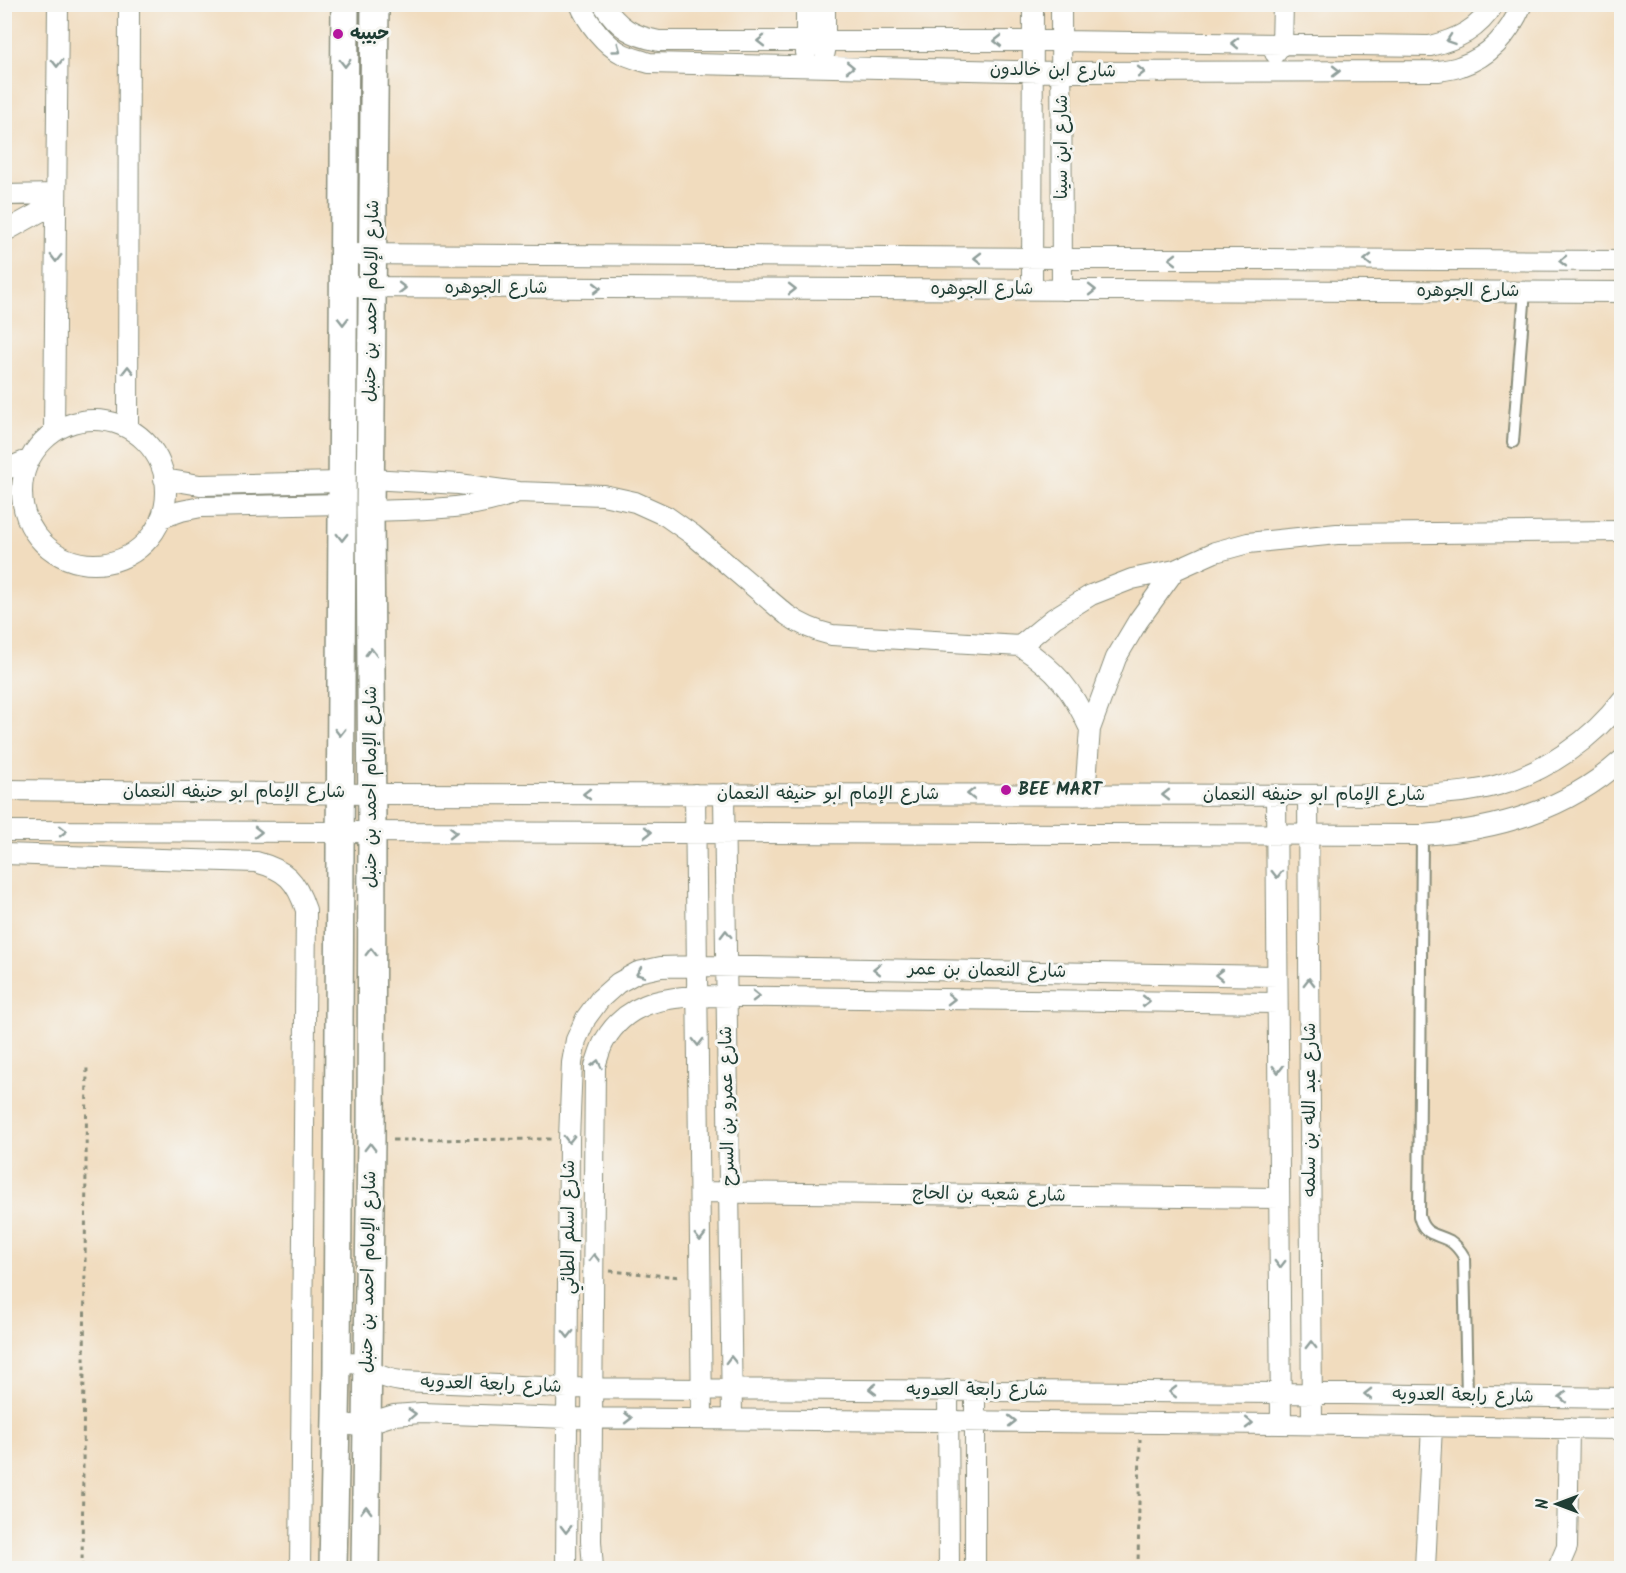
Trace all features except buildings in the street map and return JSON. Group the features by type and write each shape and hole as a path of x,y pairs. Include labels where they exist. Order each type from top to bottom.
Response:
{"street":[{"path":"54,432 58,4"},
{"path":"128,428 129,4"},
{"name":"شارع الإمام احمد بن حنبل","path":"333,1569 337,1368 345,4"},
{"name":"شارع الإمام احمد بن حنبل","path":"365,1569 369,1370 372,832 370,479 375,4"},
{"name":"شارع ابن خالدون","path":"580,4 585,16 601,36 622,53 649,63 1062,72 1438,71 1461,66 1483,56 1501,40 1515,21 1522,4"},
{"name":"شارع ابن خالدون","path":"603,4 610,16 624,29 641,38 659,40 1060,41 1430,46 1452,40 1472,30 1488,14 1494,4"},
{"path":"806,4 815,41 815,67"},
{"path":"815,41 825,4"},
{"name":"شارع ابن سينا","path":"1032,290 1033,4"},
{"name":"شارع ابن سينا","path":"1061,4 1062,290"},
{"path":"1283,4 1282,44 1274,53 1273,60 1274,66 1285,72"},
{"path":"4,195 56,199"},
{"path":"4,232 56,199"},
{"name":"شارع الجوهره","path":"344,254 1622,261"},
{"name":"شارع الجوهره","path":"343,287 1622,292"},
{"path":"98,420 113,422 128,428 145,441 158,459 164,479 165,499 161,518 150,537 134,553 113,562 91,564 69,560 49,549 34,532 24,512 22,485 30,459 40,444 68,424 98,420"},
{"path":"4,470 30,459"},
{"path":"164,479 200,485 342,493"},
{"path":"370,479 459,483 518,492 603,495 635,502 666,516 693,535 787,615 799,624 815,631 832,635 1020,646 1043,662 1062,681 1078,704 1090,729"},
{"path":"370,511 480,504 518,492"},
{"path":"161,518 201,507 342,493"},
{"path":"4,505 24,512"},
{"path":"1020,646 1054,618 1092,595 1132,579 1175,570 1215,552 1248,543 1337,534 1622,531"},
{"path":"1085,795 1090,729 1116,658 1138,621 1175,570"},
{"name":"شارع الإمام ابو حنيفه النعمان","path":"4,790 372,794 1425,795 1462,792 1499,785 1534,771 1561,756 1591,733 1622,700"},
{"path":"4,831 1422,835 1461,832 1500,824 1537,811 1575,795 1622,760"},
{"name":"شارع عمرو بن السرح","path":"695,794 702,1418"},
{"name":"شارع عمرو بن السرح","path":"724,794 732,1419"},
{"name":"شارع عبد الله بن سلمه","path":"1276,795 1281,1424"},
{"name":"شارع عبد الله بن سلمه","path":"1308,795 1312,1424"},
{"path":"4,854 256,862 274,866 289,877 300,892 306,910 300,1569"},
{"name":"شارع النعمان بن عمر","path":"697,966 1278,976"},
{"name":"شارع اسلم الطائي","path":"566,1569 569,1139 572,1063 576,1040 586,1018 600,999 618,983 638,972 661,967 697,966"},
{"name":"شارع النعمان بن عمر","path":"698,996 1278,1003"},
{"name":"شارع اسلم الطائي","path":"593,1569 591,1540 595,1066 604,1040 622,1019 645,1004 671,997 698,996"},
{"name":"شارع شعبه بن الحاج","path":"700,1192 1279,1198"},
{"name":"شارع رابعة العدويه","path":"337,1368 353,1363 390,1379 401,1381 568,1388 1312,1393 1622,1398"},
{"path":"948,1390 949,1569"},
{"path":"975,1390 975,1569"},
{"name":"شارع رابعة العدويه","path":"336,1420 351,1426 367,1425 387,1417 407,1413 568,1418 1140,1422 1622,1429"},
{"path":"1425,1569 1432,1426"},
{"path":"1558,1569 1567,1547 1569,1428"}],"lane":[{"path":"1513,442 1525,291"},
{"path":"1422,835 1419,1216 1427,1231 1450,1241 1464,1257 1467,1396"}],"path":[{"path":"82,1569 87,1064"},
{"path":"370,1140 569,1139"},
{"path":"594,1270 665,1274 701,1280"},
{"path":"1138,1569 1140,1422"}],"place":[{"name":"حبيبه","path":"338,34"},
{"name":"BEE MART","path":"1006,790"}]}
